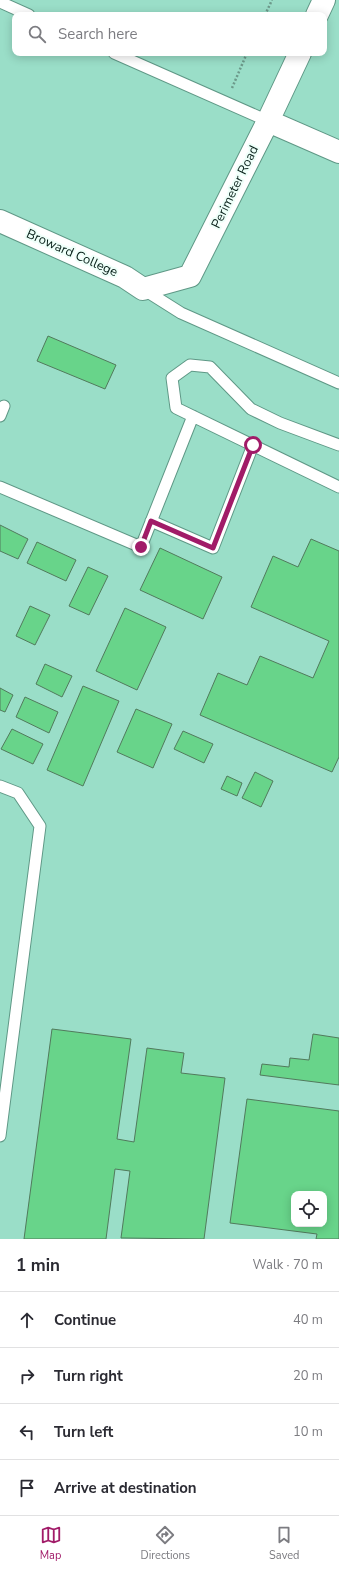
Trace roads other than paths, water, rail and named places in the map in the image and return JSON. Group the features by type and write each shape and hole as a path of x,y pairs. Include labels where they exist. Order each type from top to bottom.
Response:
{"street":[{"path":"318,12 324,0"},
{"name":"Perimeter Road","path":"142,289 190,276 268,122 299,56"},
{"path":"268,122 339,152"},
{"name":"Broward College","path":"0,221 125,277 142,289"}],"lane":[{"path":"0,2 23,12"},
{"path":"121,56 268,122"},
{"path":"142,289 182,313 339,383"},
{"path":"339,445 280,423 251,410 210,366 190,365 172,378 176,408 339,487"},
{"path":"0,487 141,547 193,416"},
{"path":"151,521 213,548 253,445"},
{"path":"0,786 18,793 40,826 0,1136"}]}
